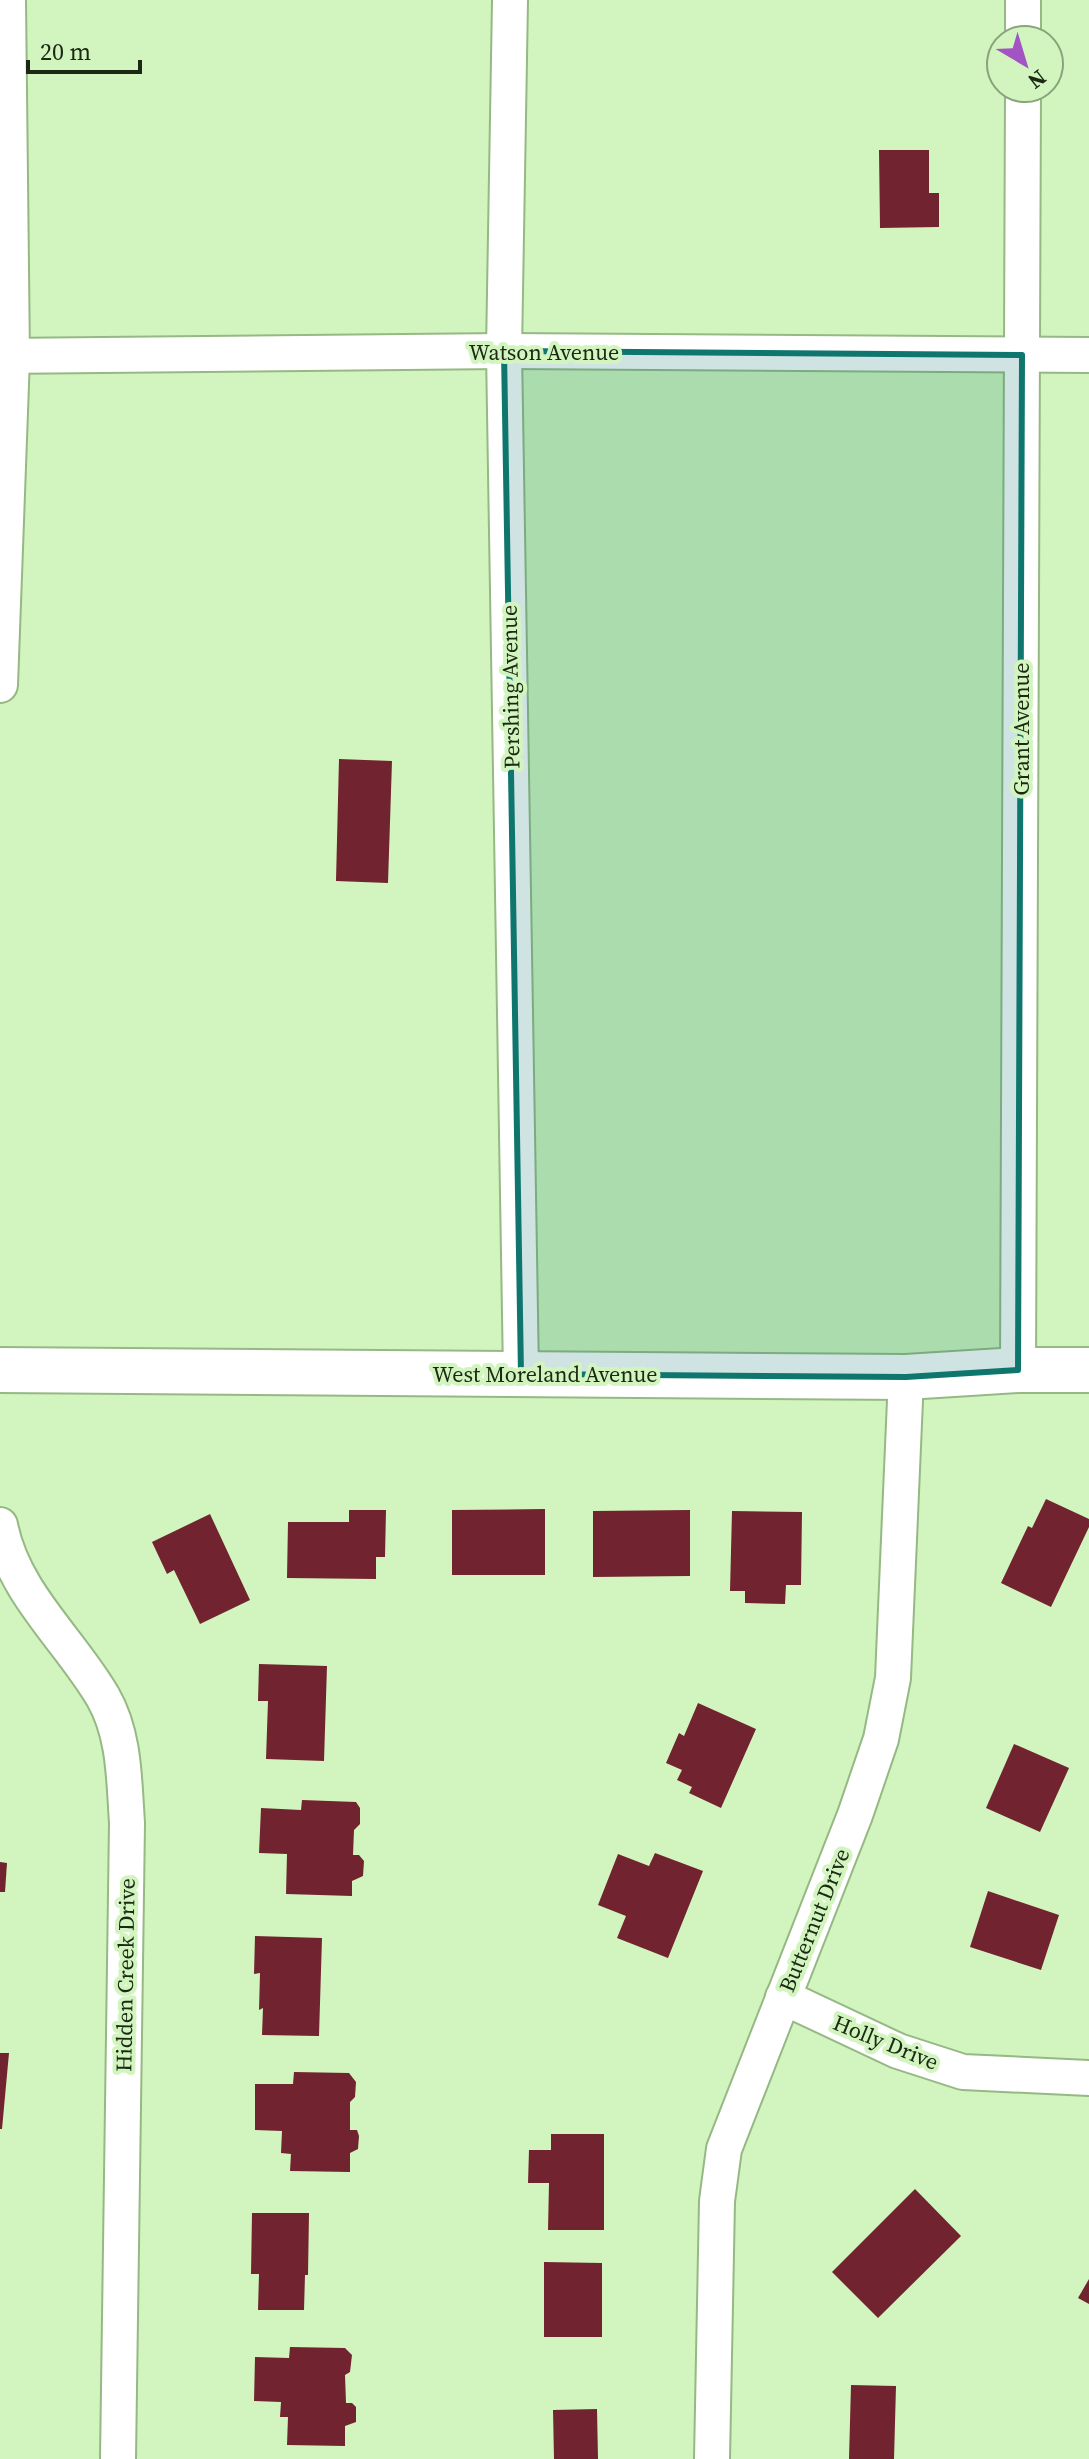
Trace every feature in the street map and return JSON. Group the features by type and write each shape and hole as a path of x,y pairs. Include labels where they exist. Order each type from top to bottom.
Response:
{"street":[{"path":"0,685 8,0"},
{"name":"Pershing Avenue","path":"510,0 504,351 521,1374"},
{"path":"1023,0 1023,24"},
{"name":"Grant Avenue","path":"1018,1370 1023,104"},
{"name":"Watson Avenue","path":"6,356 504,351 1089,355"},
{"name":"West Moreland Avenue","path":"0,1370 906,1377 1018,1370 1089,1370"},
{"name":"Butternut Drive","path":"712,2459 717,2201 724,2149 855,1815 881,1739 893,1678 906,1377"},
{"name":"Hidden Creek Drive","path":"0,1525 3,1540 41,1614 104,1698 117,1727 123,1768 127,1823 118,2459"},
{"name":"Holly Drive","path":"783,1997 898,2051 963,2072 1089,2078"}],"highlighted area":[{"path":"504,351 1022,355 1018,1370 906,1377 521,1374"}],"building":[{"path":"879,150 929,150 929,193 939,193 939,227 880,228"},
{"path":"339,759 392,761 388,883 336,881"},
{"path":"1046,1499 1089,1519 1089,1527 1051,1607 1001,1583 1028,1526 1032,1528"},
{"path":"545,1509 545,1575 452,1575 452,1510"},
{"path":"349,1510 386,1510 385,1557 376,1557 376,1579 287,1578 288,1522 349,1522"},
{"path":"690,1510 690,1576 593,1577 593,1511"},
{"path":"732,1511 802,1512 801,1585 786,1585 785,1604 745,1603 745,1591 730,1591"},
{"path":"210,1514 250,1600 200,1624 174,1570 167,1574 152,1542"},
{"path":"259,1664 327,1666 324,1761 266,1759 268,1701 258,1701"},
{"path":"698,1703 756,1729 721,1808 689,1793 692,1787 677,1780 682,1770 666,1763 679,1733 684,1736"},
{"path":"1014,1744 1069,1768 1040,1832 986,1808"},
{"path":"302,1800 356,1802 360,1808 360,1824 354,1830 353,1855 359,1855 364,1861 363,1876 352,1881 352,1896 286,1894 287,1854 259,1853 261,1808 301,1810"},
{"path":"655,1853 703,1871 668,1958 617,1938 626,1916 598,1905 618,1854 649,1866"},
{"path":"0,1862 7,1863 5,1892 0,1892"},
{"path":"988,1891 1059,1915 1041,1970 970,1947"},
{"path":"255,1936 322,1938 319,2036 262,2035 260,1973 254,1974"},
{"path":"0,2053 9,2053 2,2129 0,2129"},
{"path":"294,2072 349,2073 356,2082 355,2097 350,2102 350,2130 357,2130 359,2136 358,2149 350,2153 350,2172 290,2171 291,2154 281,2153 282,2131 255,2130 255,2084 293,2084"},
{"path":"551,2134 604,2134 604,2230 548,2230 549,2183 528,2183 529,2150 551,2150"},
{"path":"915,2189 961,2236 878,2318 832,2272"},
{"path":"252,2213 309,2213 304,2310 258,2310 259,2274 251,2274"},
{"path":"544,2262 602,2263 602,2337 544,2337"},
{"path":"1089,2279 1089,2304 1078,2298"},
{"path":"290,2347 345,2348 352,2355 350,2372 345,2375 346,2403 356,2407 356,2422 345,2426 345,2446 287,2445 288,2417 280,2417 281,2402 254,2401 255,2357 289,2358"},
{"path":"851,2385 896,2386 894,2459 849,2459"},
{"path":"597,2409 598,2459 554,2459 553,2410"}]}
